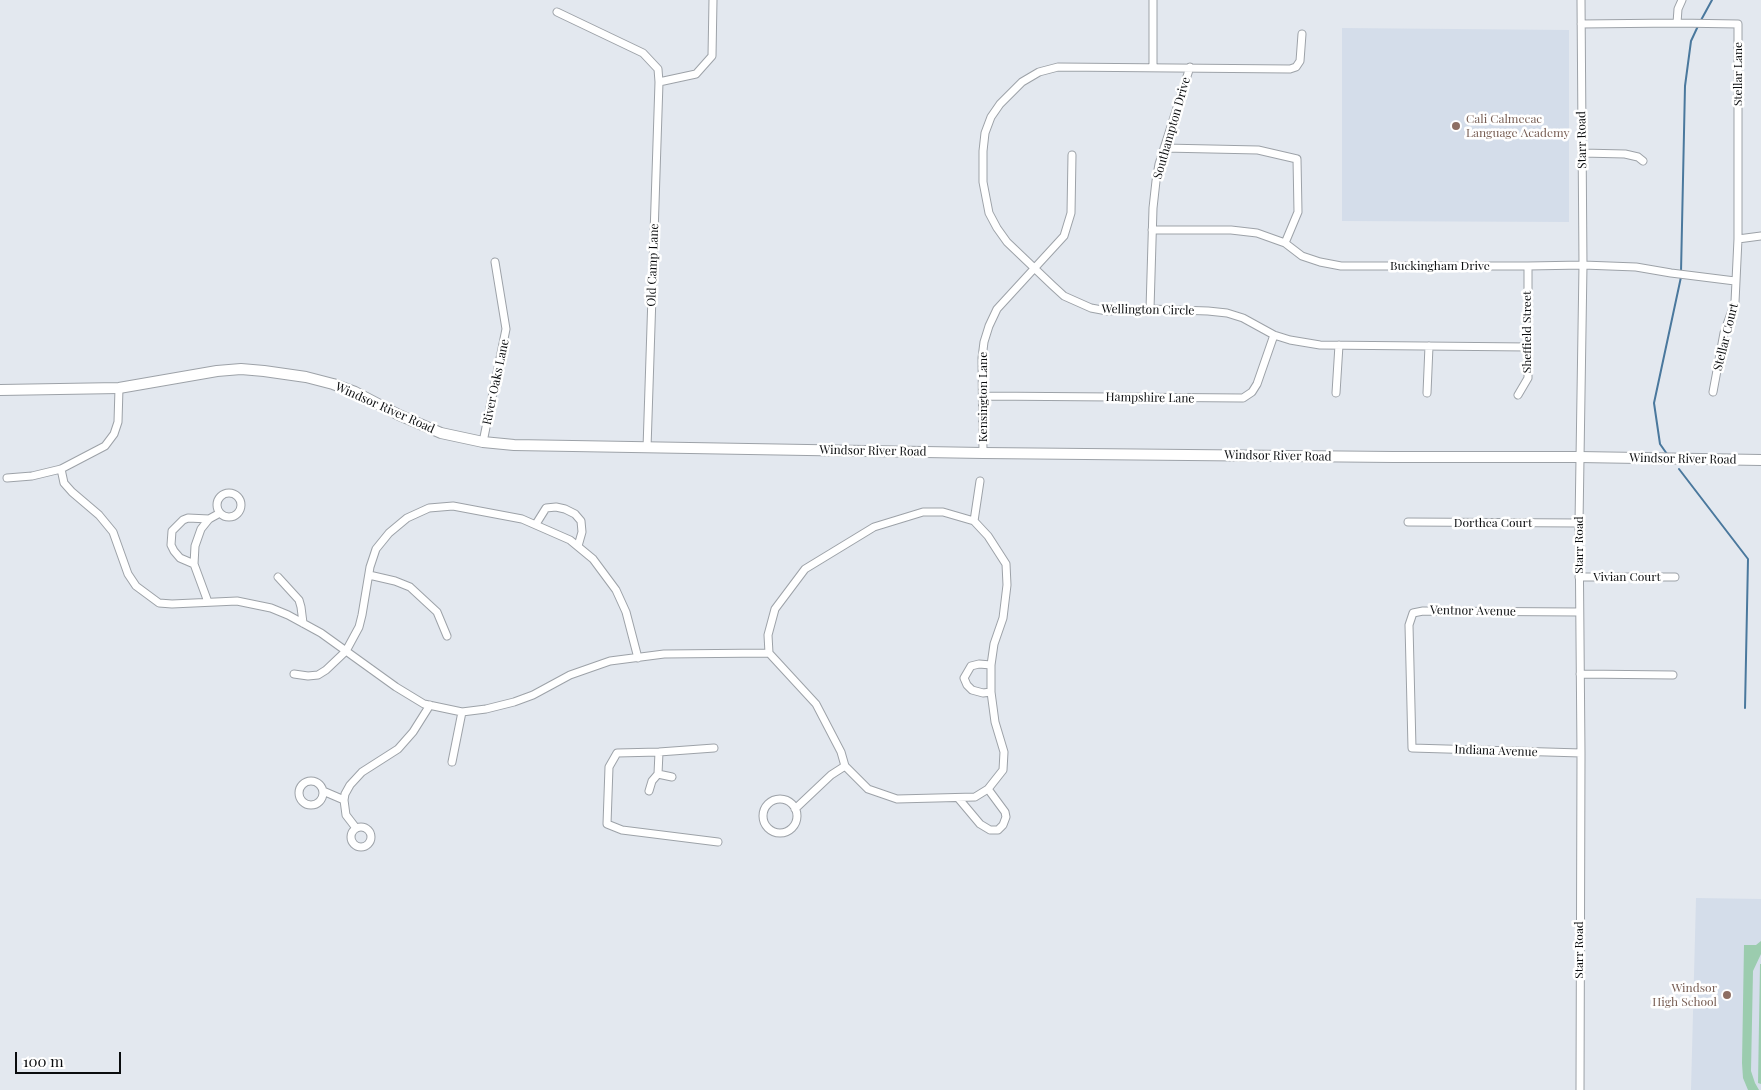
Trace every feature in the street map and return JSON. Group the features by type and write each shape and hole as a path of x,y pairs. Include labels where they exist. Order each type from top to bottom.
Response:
{"main road":[{"name":"Windsor River Road","path":"0,390 119,388 241,370 283,373 306,376 355,392 420,424 441,432 483,442 522,446 983,454 1394,458 1579,457 1761,460"}],"street":[{"path":"659,82 696,74 712,56 713,0"},
{"path":"1153,0 1153,67"},
{"name":"Starr Road","path":"1580,0 1583,265 1579,457 1581,753 1579,886 1580,1090"},
{"path":"1676,23 1682,0"},
{"name":"Old Camp Lane","path":"557,12 643,53 658,69 648,448"},
{"name":"Stellar Lane","path":"1581,24 1738,24 1738,239 1735,281"},
{"name":"Wellington Circle","path":"1302,34 1300,61 1290,69 1076,66 1058,67 1039,72 1022,82 1010,92 991,117 986,133 983,151 983,182 990,213 997,228 1007,242 1064,296 1091,308 1106,311 1150,309 1227,313 1243,318 1274,334 1305,343 1528,347"},
{"name":"Southampton Drive","path":"1150,309 1152,230 1156,181 1164,148 1190,67"},
{"path":"1164,148 1258,150 1297,158 1298,212 1285,243"},
{"path":"1582,153 1625,154 1643,161"},
{"name":"Kensington Lane","path":"983,454 982,358 984,342 997,309 1035,270 1064,236 1071,213 1072,155"},
{"name":"Buckingham Drive","path":"1152,230 1244,231 1257,233 1285,243 1302,256 1340,266 1583,265 1636,267 1671,274 1735,281"},
{"path":"1738,239 1761,236"},
{"name":"River Oaks Lane","path":"483,442 506,329 495,262"},
{"name":"Sheffield Street","path":"1518,395 1528,378 1528,266"},
{"name":"Stellar Court","path":"1713,392 1724,333 1735,302 1735,281"},
{"name":"Hampshire Lane","path":"983,396 1243,398 1252,392 1257,384 1274,334"},
{"path":"1336,393 1339,345"},
{"path":"1427,394 1429,346"},
{"path":"7,478 32,476 61,469 105,446 114,434 118,422 119,388"},
{"path":"61,469 64,484 99,515 113,532 128,574 136,586 159,603 237,601 271,608 322,633 396,687 424,704 462,712 486,709 533,695 570,675 610,662 664,654 769,653"},
{"path":"974,521 980,481"},
{"path":"294,674 318,675 346,651 359,627 376,550 389,533 407,518 429,508 453,506 522,519 570,540 578,546 593,559 616,590 626,612 638,658"},
{"path":"536,524 546,508 566,509 581,520 582,532 578,546"},
{"path":"923,512 943,512 974,521 988,536 1006,564 1007,585 1003,618 994,644 991,665 994,722 1004,752 1002,770 988,788 975,797 959,799 897,799 868,789 845,766 841,752 816,704 769,653 768,636 775,608 805,569 874,527 923,512"},
{"path":"208,602 194,564 195,546 201,529 209,519 220,513"},
{"path":"194,564 180,558 174,551 171,545 172,531 183,520 188,518 209,519"},
{"name":"Dorthea Court","path":"1408,522 1579,523"},
{"path":"369,575 395,581 410,587 437,612 446,636"},
{"path":"278,577 299,600 303,623"},
{"name":"Vivian Court","path":"1579,577 1675,577"},
{"name":"Ventnor Avenue","path":"1412,748 1409,625 1413,613 1424,611 1579,612"},
{"path":"991,665 979,664 971,666 964,678 972,690 983,693 991,692"},
{"path":"1580,674 1673,675"},
{"path":"356,828 346,814 344,800 350,785 362,772 398,749 413,732 430,705"},
{"path":"452,762 462,712"},
{"path":"714,748 617,753 609,767 607,824 622,830 718,842"},
{"name":"Indiana Avenue","path":"1412,748 1581,753"},
{"path":"649,792 652,781 658,774 659,752"},
{"path":"795,810 831,775 845,766"},
{"path":"658,774 672,777"},
{"path":"959,799 980,824 990,830 998,830 1003,825 1006,812 988,788"},
{"path":"323,791 344,800"},
{"path":"773,801 788,802 795,810 796,821 790,830 778,833 773,832 764,824 764,812 766,807 773,801"}],"shaded area":[{"name":"Cali Calmecac Language Academy","path":"1342,28 1569,30 1569,222 1342,221"},
{"name":"Windsor High School","path":"1696,898 1761,899 1761,1090 1691,1090"}],"green space":[{"path":"1761,941 1761,954 1753,971 1751,1071 1759,1090 1748,1090 1743,1078 1742,1063 1744,945 1756,945"},
{"path":"1761,964 1761,1084 1758,1083"}],"waterway":[{"path":"1700,22 1712,0"},
{"path":"1681,272 1685,86 1691,41 1698,26"},
{"path":"1667,454 1660,444 1654,403 1681,277"},
{"path":"1679,469 1748,559 1745,708"}],"place":[{"name":"Cali Calmecac Language Academy","path":"1456,126"},
{"name":"Windsor High School","path":"1727,995"}]}
